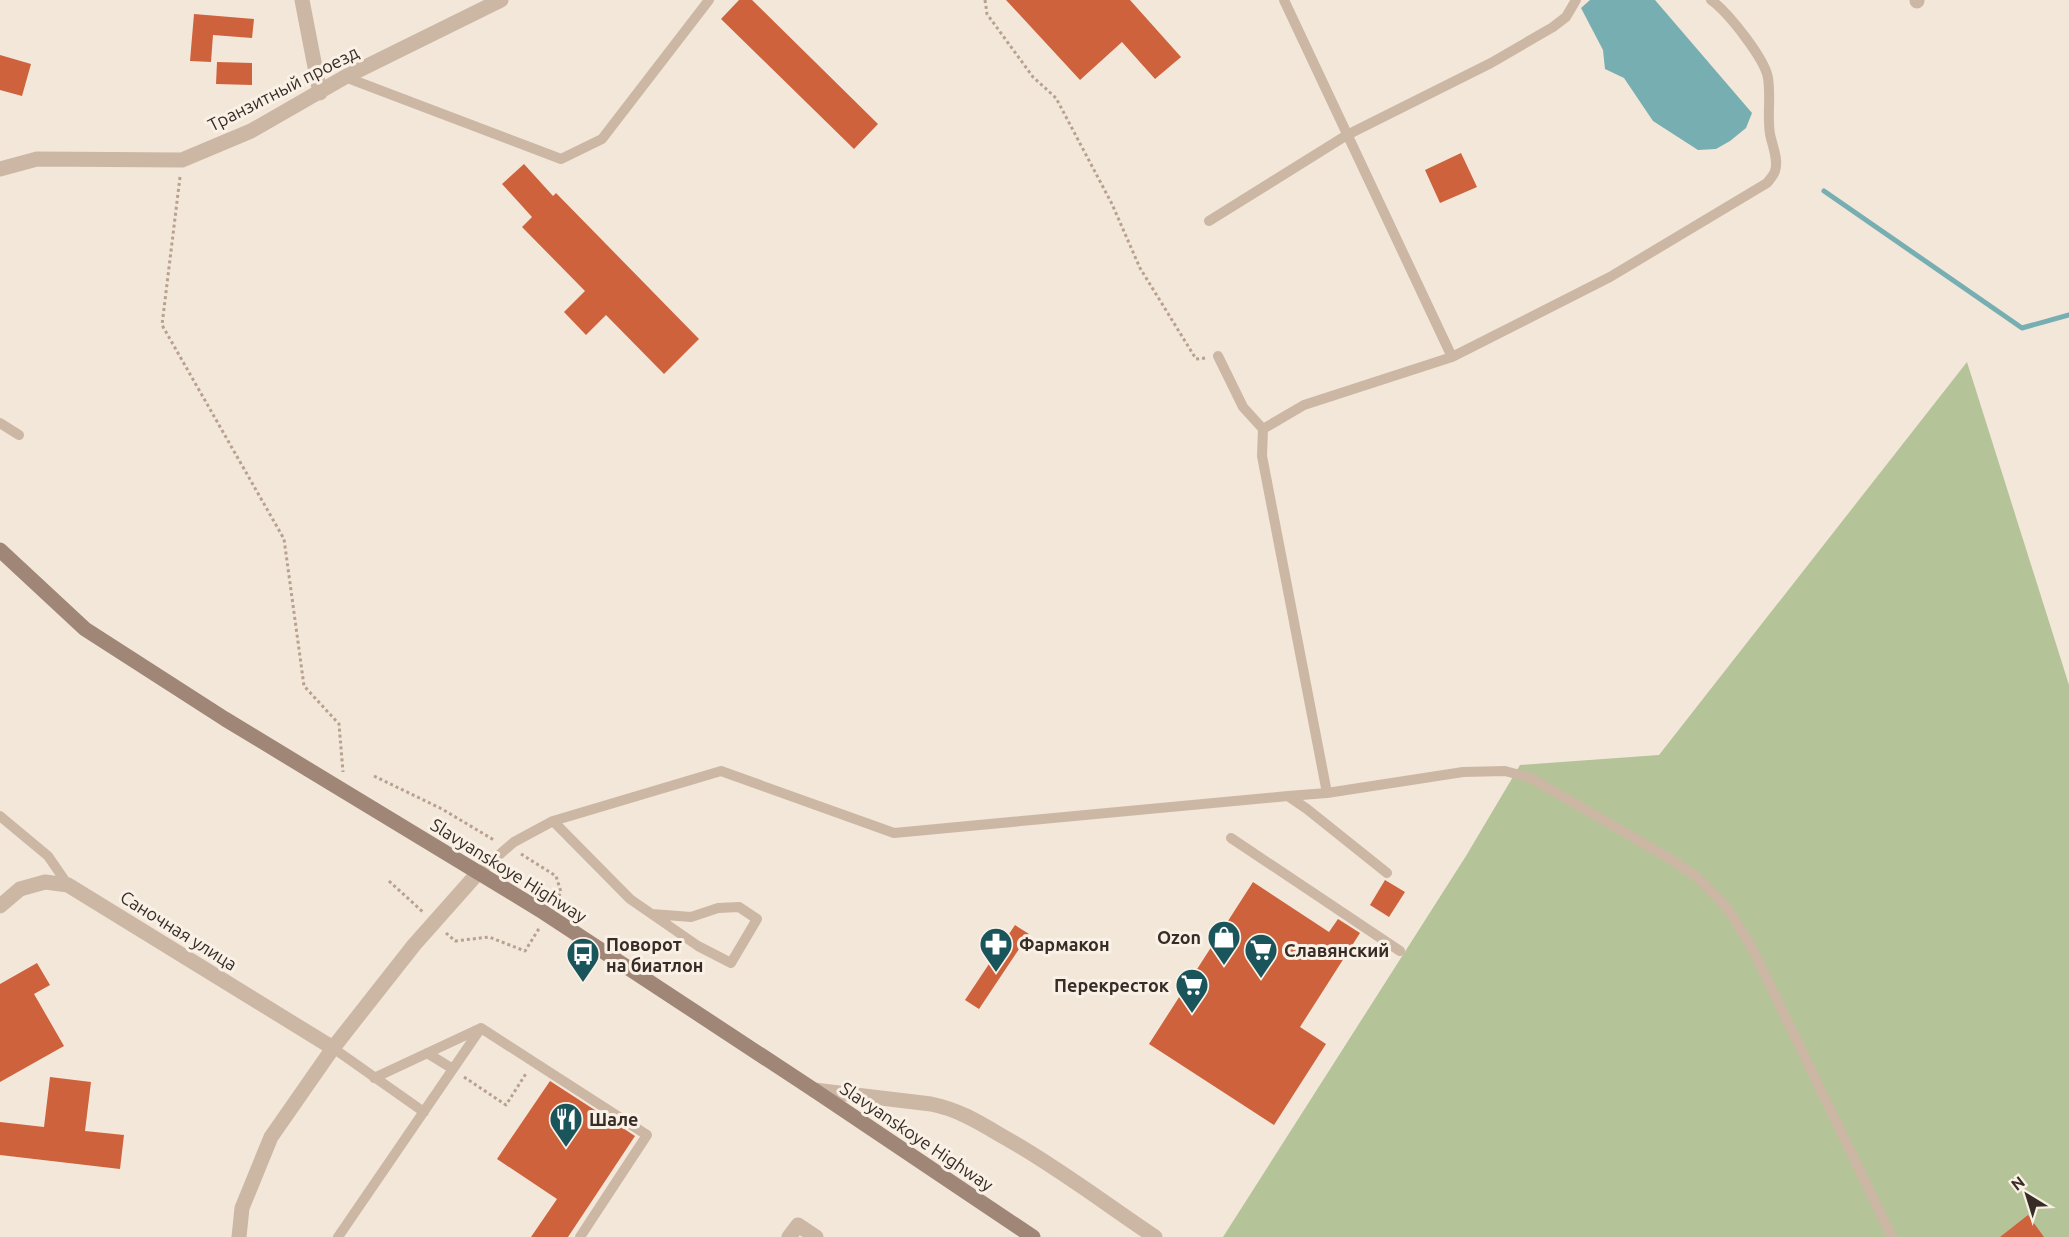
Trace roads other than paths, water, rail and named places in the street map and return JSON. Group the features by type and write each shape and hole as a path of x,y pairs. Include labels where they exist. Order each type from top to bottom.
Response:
{"main road":[{"name":"Slavyanskoye Highway","path":"0,550 85,629 225,719 477,874 540,910 1033,1237"}],"street":[{"path":"302,0 320,93"},
{"name":"Транзитный проезд","path":"0,169 37,159 182,160 251,131 345,77 501,0"},
{"path":"239,1237 242,1208 271,1137 333,1048 414,945 477,874"},
{"name":"Саночная улица","path":"0,906 20,889 45,882 68,885 333,1048"},
{"path":"814,1090 931,1104 957,1111 977,1120 1027,1150 1155,1237"},
{"path":"789,1237 798,1225 816,1237"}],"lane":[{"path":"345,77 561,159 602,139 708,0"},
{"path":"1284,0 1452,357"},
{"path":"1209,221 1347,135 1491,63 1544,32 1566,17 1576,0"},
{"path":"1263,429 1304,405 1452,357 1610,277 1767,183 1776,171 1769,126 1768,76 1747,38 1720,6 1711,0"},
{"path":"1218,356 1243,407 1263,429 1262,456 1327,793"},
{"path":"0,423 19,435"},
{"path":"477,874 514,842 554,821 721,771 894,833 1327,793 1463,772 1505,771 1531,778 1568,798 1697,877 1728,909 1750,946 1892,1237"},
{"path":"1288,796 1387,873"},
{"path":"0,816 48,856 68,885"},
{"path":"554,821 630,899 698,946 731,963 757,920 739,907 718,908 691,917 652,914"},
{"path":"1231,838 1400,951"},
{"path":"374,1078 481,1029"},
{"path":"481,1029 647,1135 580,1237"},
{"path":"338,1237 481,1029"},
{"path":"333,1048 424,1112"},
{"path":"427,1053 453,1069"}],"water":[{"path":"1590,0 1655,0 1752,113 1746,128 1716,149 1698,150 1653,121 1624,78 1605,69 1603,50 1581,8"}],"waterway":[{"path":"1824,191 2022,328 2069,315"}],"place":[{"name":"Ozon","path":"1224,966"},
{"name":"Фармакон","path":"996,973"},
{"name":"Славянский","path":"1261,979"},
{"name":"Поворот на биатлон","path":"583,983"},
{"name":"Перекресток","path":"1192,1014"},
{"name":"Шале","path":"566,1148"}]}
